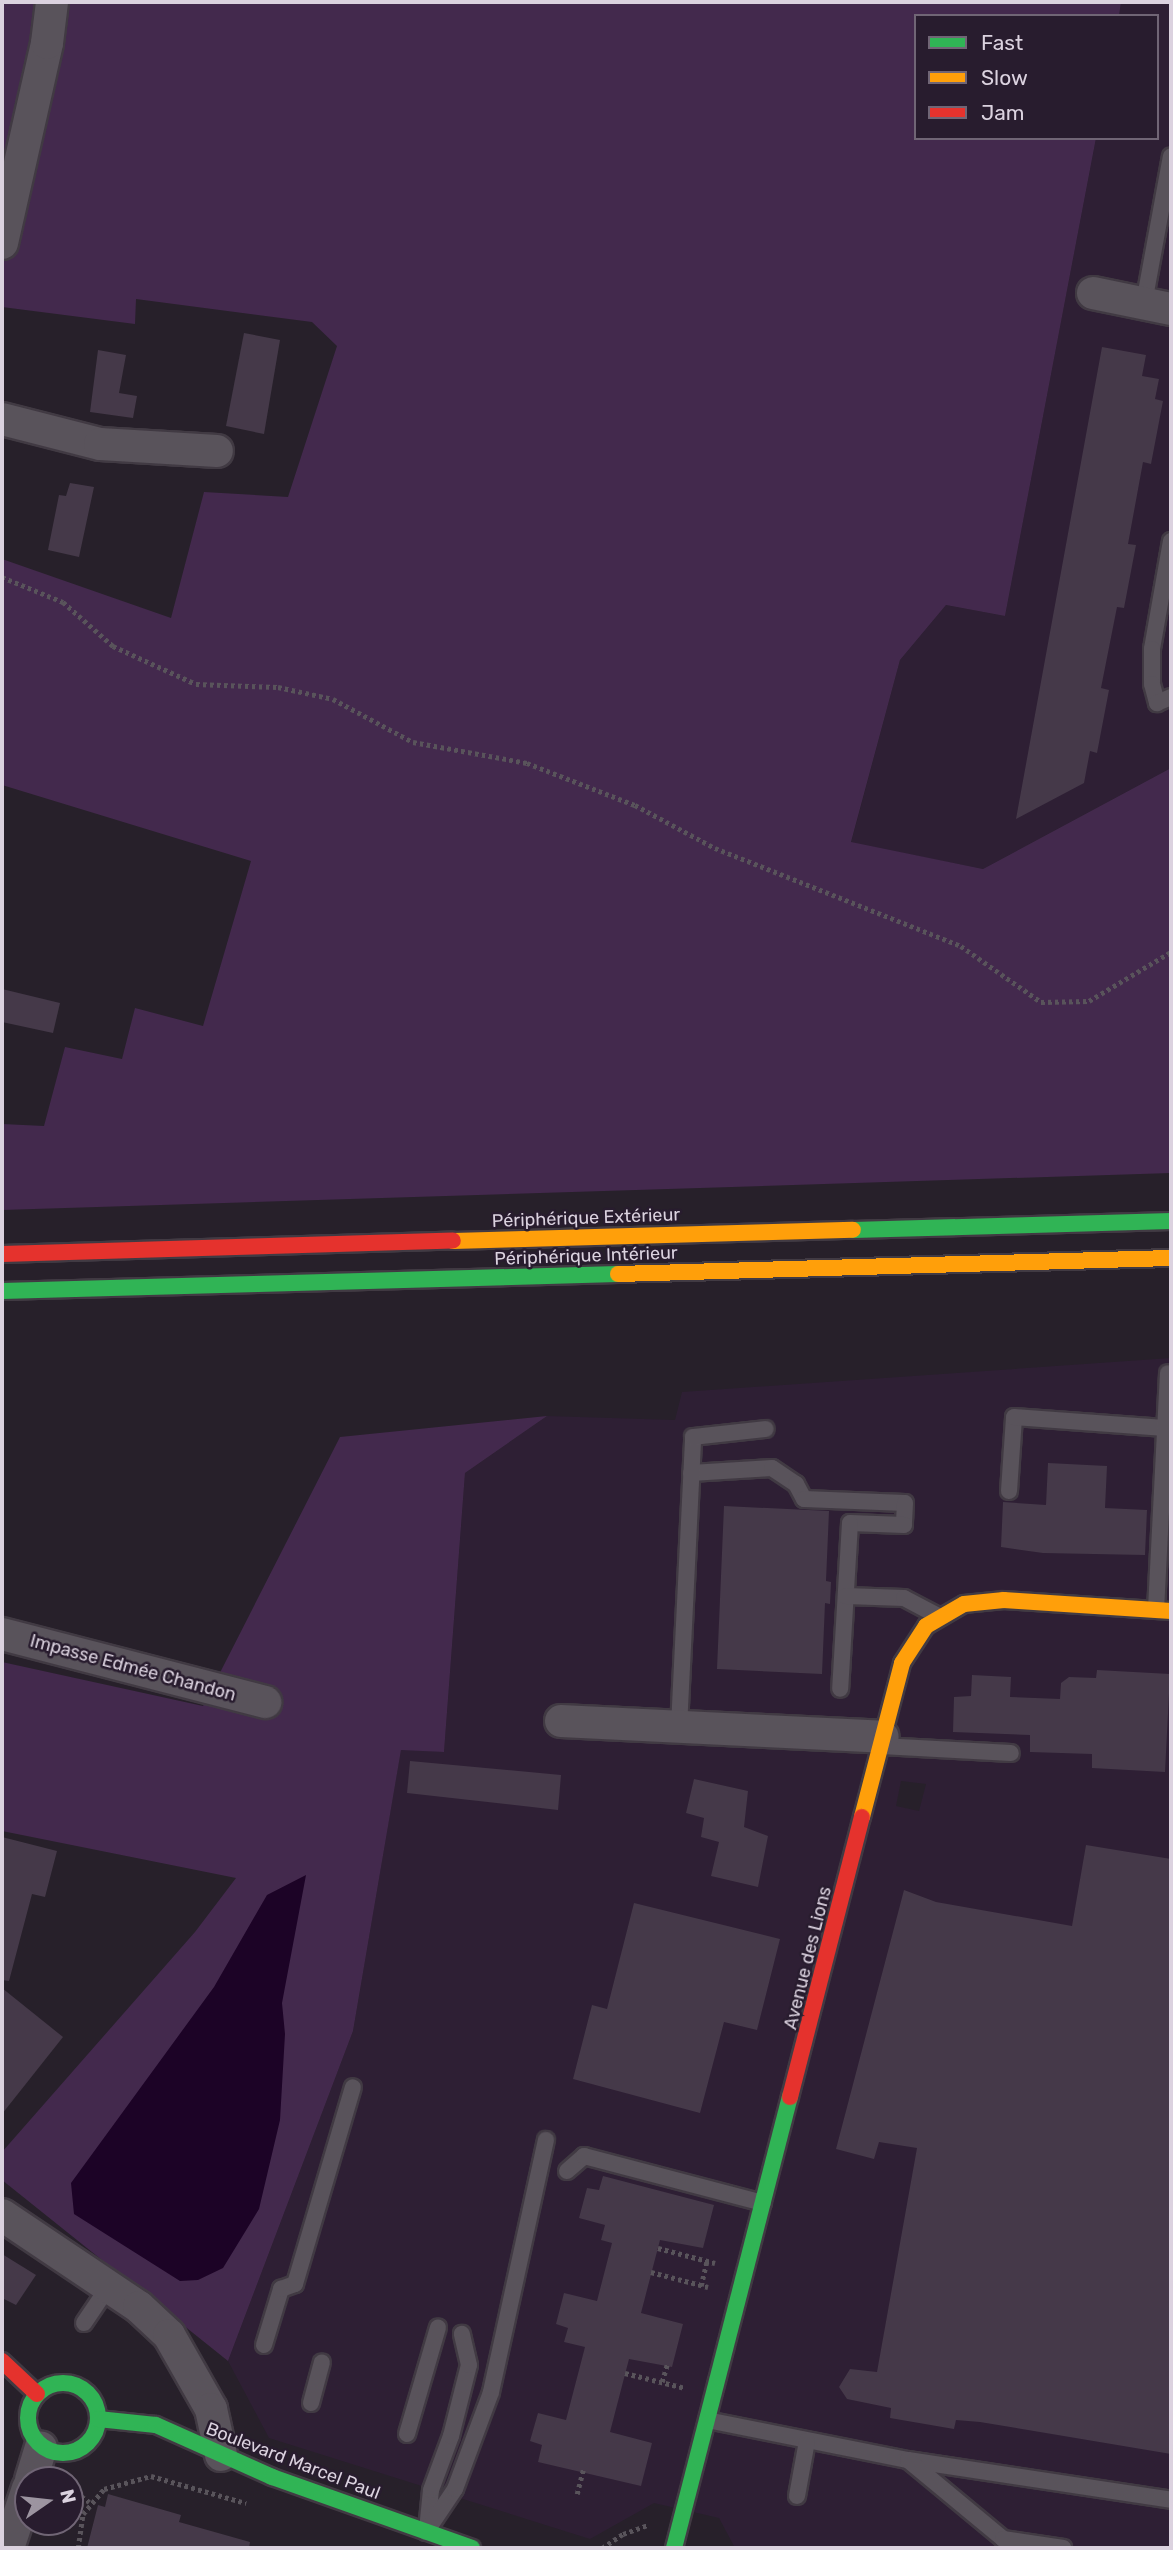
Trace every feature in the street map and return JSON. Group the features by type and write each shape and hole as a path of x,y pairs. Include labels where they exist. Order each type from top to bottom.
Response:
{"main road":[{"name":"Périphérique Extérieur","path":"2,1254 1171,1221"},
{"name":"Périphérique Intérieur","path":"2,1291 1171,1258"},
{"name":"Avenue des Lions","path":"674,2548 765,2204 902,1662 926,1626 964,1604 1004,1600 1164,1610"},
{"path":"2,2361 37,2394"},
{"path":"76,2385 92,2399 98,2419 95,2434 71,2453 41,2447 27,2421 37,2394 48,2386 76,2385"},
{"name":"Boulevard Marcel Paul","path":"98,2419 156,2426 221,2455 472,2548"}],"street":[{"path":"2,240 47,43 52,2"},
{"path":"1093,293 1158,306"},
{"path":"2,419 100,444 217,451"},
{"name":"Impasse Edmée Chandon","path":"2,1633 265,1702"},
{"path":"561,1721 882,1741"},
{"path":"2,2215 139,2307 176,2346 211,2409 221,2455"},
{"path":"35,2466 41,2447"},
{"path":"8,2548 14,2530"}],"lane":[{"path":"1158,306 1171,156"},
{"path":"1171,541 1153,649 1152,684 1157,703 1171,697"},
{"path":"1164,1610 1168,1373"},
{"path":"1009,1492 1014,1417 1165,1427"},
{"path":"679,1727 693,1437 766,1429"},
{"path":"691,1473 772,1468 796,1483 804,1499 905,1503 904,1525 850,1523 840,1689"},
{"path":"846,1596 904,1598 941,1617"},
{"path":"882,1741 1011,1753"},
{"path":"264,2345 281,2289 295,2284 353,2087"},
{"path":"426,2532 455,2489 491,2392 546,2140"},
{"path":"567,2171 584,2156 765,2204"},
{"path":"84,2323 109,2286"},
{"path":"407,2434 438,2327"},
{"path":"426,2532 430,2490 454,2423 469,2365 462,2334"},
{"path":"311,2403 322,2362"},
{"path":"707,2420 908,2460 1171,2500"},
{"path":"454,2423 477,2427"},
{"path":"797,2496 807,2441"},
{"path":"908,2460 1003,2539 1063,2548"}],"path":[{"path":"2,577 63,603 113,646 196,684 278,687 334,699 414,742 527,763 635,805 715,848 961,946 1041,1002 1089,1001 1171,952"},
{"path":"658,2248 746,2271"},
{"path":"701,2286 707,2261"},
{"path":"652,2272 740,2296"},
{"path":"662,2382 667,2365"},
{"path":"625,2373 713,2395"},
{"path":"577,2494 583,2470"},
{"path":"78,2548 79,2525 89,2502 104,2489 151,2476 258,2506"},
{"path":"84,2498 89,2502"},
{"path":"603,2548 634,2528 655,2525"}],"shaded area":[{"path":"2,2 1121,2 1119,14 914,14 914,140 1096,140 1005,616 946,605 900,660 851,842 983,869 1171,768 1171,1173 2,1210 2,1124 44,1126 65,1047 122,1059 135,1008 203,1026 251,861 2,785 2,559 171,618 204,492 288,497 337,346 312,322 136,299 135,324 2,307"},
{"path":"1121,2 1171,2 1171,768 983,869 851,843 900,660 946,605 1005,616 1096,140 1159,140 1159,14 1119,14"},
{"path":"1171,1358 1171,2548 735,2548 719,2518 654,2503 590,2539 269,2438 228,2361 353,2031 401,1749 444,1752 465,1473 547,1416 675,1420 682,1392","holes":["901,1781 926,1784 919,1811 896,1806"]},
{"path":"547,1416 465,1473 444,1752 401,1750 353,2031 228,2361 2,2180 2,2152 195,1932 236,1878 2,1831 2,1662 203,1706 340,1437"},
{"path":"306,1875 282,2003 285,2034 280,2120 259,2209 223,2268 198,2280 180,2281 74,2214 71,2183 214,1987 267,1895"}],"building":[{"path":"244,333 280,340 264,434 226,426"},
{"path":"1102,347 1146,355 1142,376 1159,379 1155,399 1163,401 1151,464 1143,462 1128,544 1136,545 1124,608 1117,607 1101,688 1109,690 1097,753 1090,751 1084,783 1016,819"},
{"path":"98,350 126,355 119,393 137,396 133,418 90,412"},
{"path":"70,483 94,487 79,557 48,550 59,495 66,496"},
{"path":"2,989 60,1003 53,1033 2,1022"},
{"path":"1048,1463 1107,1466 1105,1508 1147,1510 1145,1555 1043,1553 1001,1547 1003,1502 1046,1505"},
{"path":"724,1506 829,1511 826,1581 831,1582 830,1604 825,1603 822,1674 717,1669"},
{"path":"1097,1670 1170,1674 1165,1772 1092,1768 1092,1754 1030,1752 1030,1735 953,1732 954,1697 971,1696 972,1675 1011,1677 1010,1697 1060,1699 1061,1683 1069,1677 1096,1678"},
{"path":"410,1761 561,1775 558,1810 407,1793"},
{"path":"694,1779 748,1791 744,1827 768,1836 758,1887 711,1876 719,1842 701,1837 704,1818 686,1813"},
{"path":"2,1837 57,1851 45,1897 32,1894 9,1981 2,1980"},
{"path":"1086,1845 1171,1859 1171,2454 980,2422 956,2420 954,2429 890,2418 891,2408 847,2399 839,2387 850,2369 877,2372 917,2148 879,2142 874,2159 836,2149 904,1890 936,1902 1072,1926"},
{"path":"634,1903 780,1939 757,2030 724,2022 700,2113 573,2079 592,2005 607,2009"},
{"path":"2,1988 63,2037 2,2114"},
{"path":"603,2176 714,2205 703,2248 660,2240 641,2313 683,2324 672,2367 629,2359 610,2432 652,2443 641,2486 538,2462 542,2445 530,2441 538,2413 566,2420 585,2347 564,2342 568,2328 556,2324 564,2293 597,2301 612,2243 601,2240 605,2225 579,2218 587,2188 599,2190"},
{"path":"2,2254 36,2275 16,2305 2,2298"},
{"path":"108,2494 181,2515 179,2522 250,2542 249,2548 87,2548 98,2505 105,2507"}],"traffic: fast":[{"path":"853,1230 1171,1221"},
{"path":"2,1291 618,1274"},
{"path":"674,2548 790,2097"},
{"path":"63,2383 88,2393 98,2418 88,2443 63,2453 38,2443 28,2418 38,2393 63,2383"},
{"path":"98,2419 156,2425 272,2477 472,2548"}],"traffic: slow":[{"path":"453,1241 853,1230"},
{"path":"618,1274 1171,1258"},
{"path":"862,1817 902,1663 926,1626 964,1604 1004,1600 1171,1611"}],"traffic: jam":[{"path":"2,1254 453,1241"},
{"path":"790,2097 862,1817"},
{"path":"2,2361 37,2394"}]}
